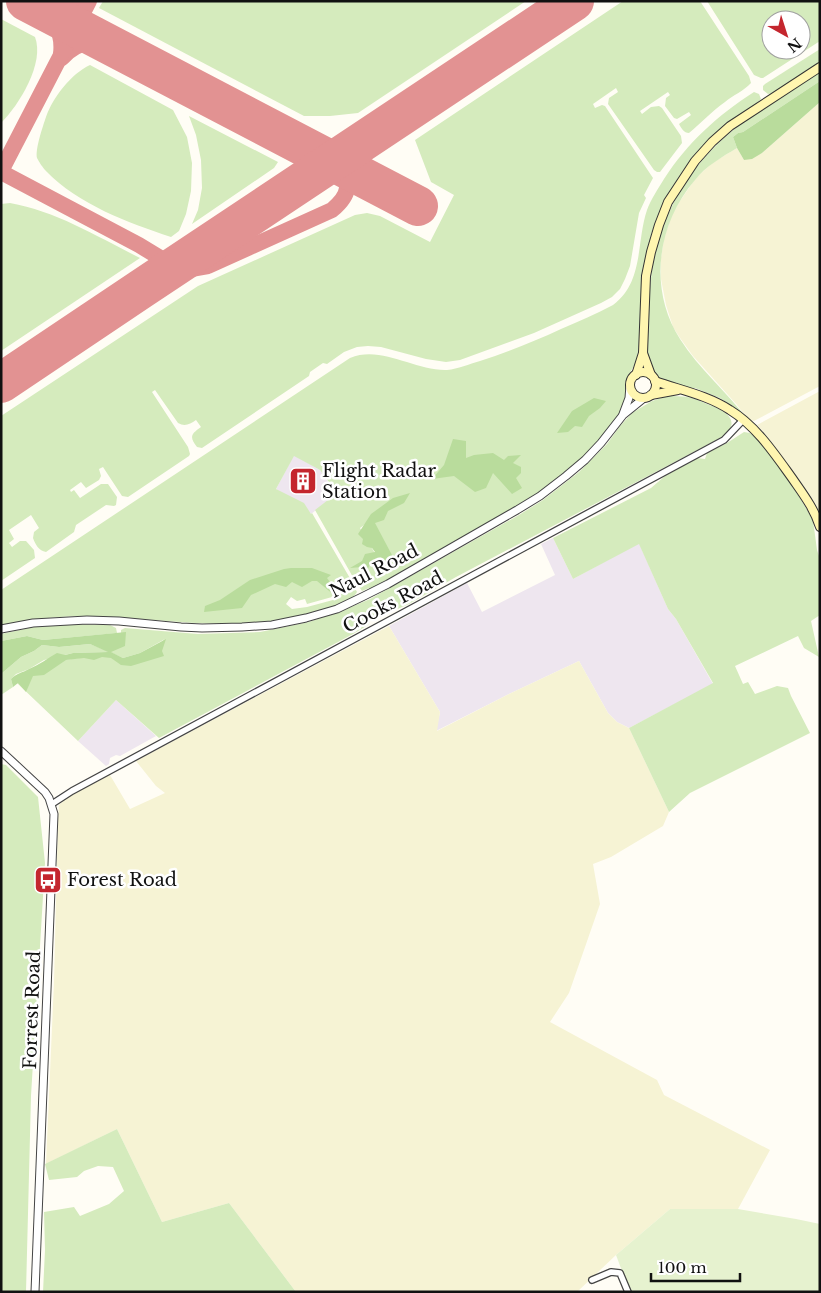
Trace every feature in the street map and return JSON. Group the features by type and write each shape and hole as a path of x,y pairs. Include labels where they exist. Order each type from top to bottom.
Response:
{"main road":[{"path":"643,353 655,388 647,397 640,398 633,393 630,385 633,377 636,375 643,353 646,276 653,243 668,202 695,161 730,126 820,67"},
{"path":"636,375 645,373 653,378"},
{"name":"Naul Road","path":"653,378 715,402 731,410 743,420 762,438 780,461 814,511 820,527"},
{"name":"Naul Road","path":"647,397 680,390"}],"street":[{"name":"Naul Road","path":"623,415 629,398 630,385"},
{"name":"Naul Road","path":"1,629 33,623 87,620 119,620 181,627 242,628 272,625 306,618 338,608 362,598 424,564 540,496 585,460 623,415 647,397"},
{"name":"Cooks Road","path":"52,804 72,791 724,440 743,420"},
{"path":"1,751 45,792 52,804"},
{"name":"Forrest Road","path":"35,1292 53,859 54,814 52,804"},
{"path":"592,1280 611,1272 620,1273 628,1292"}],"shaded area":[{"path":"820,102 820,386 754,421 748,420 693,356 673,327 661,279 661,258 664,239 671,217 678,204 695,179 712,163 737,148 744,160 762,153"},
{"path":"820,391 820,513 781,455 757,425"},
{"path":"294,455 320,470 337,494 311,514 276,489"},
{"path":"553,538 573,579 639,543 668,609 676,619 713,684 629,728 617,722 608,713 579,661 436,731 440,712 389,626 467,583 482,612 555,575 541,544"},
{"path":"389,626 440,712 437,731 579,661 608,713 617,722 629,728 669,812 663,826 611,857 593,864 600,904 569,993 550,1022 657,1080 664,1095 770,1150 738,1209 670,1209 616,1255 577,1292 296,1292 229,1203 162,1222 117,1129 46,1164 59,805 70,795 110,775 130,809 165,793 156,786 136,761"},
{"path":"116,700 156,736 120,756 116,755 110,758 109,764 106,766 78,741"}],"green space":[{"path":"103,1 526,1 358,113 304,116 99,8"},
{"path":"623,1 700,1 749,76 751,83 716,109 689,133 684,131 679,124 691,115 689,112 677,119 674,118 665,106 666,98 670,95 668,92 640,111 642,114 651,107 659,106 681,136 682,143 660,172 654,170 608,104 609,98 618,92 616,88 593,104 595,108 602,105 605,106 653,178 644,195 646,198 639,213 630,266 620,289 612,297 534,333 460,360 446,362 426,359 381,347 357,347 344,352 327,364 323,363 310,372 309,376 202,448 197,447 192,438 193,434 201,427 196,420 183,425 178,423 155,390 152,392 188,447 189,456 128,497 122,496 103,467 99,469 101,476 99,480 86,488 81,482 70,490 71,492 74,490 80,498 101,484 108,484 117,497 116,505 106,505 76,525 74,532 46,552 39,549 33,538 34,532 39,528 31,515 9,530 14,539 9,543 12,547 20,541 26,541 34,550 35,558 1,581 1,416 198,286 355,215 367,213 380,216 430,242 454,195 431,182 415,140"},
{"path":"707,1 820,1 820,41 811,47 811,10 761,10 761,60 791,60 761,78 754,75"},
{"path":"1,19 35,37 37,47 33,71 28,83 15,106 1,123"},
{"path":"820,49 820,63 775,93 768,94 763,90 765,84 803,60 811,60 811,55"},
{"path":"90,65 173,110 187,137 192,163 191,191 186,214 179,231 171,237 88,203 59,183 45,170 37,158 41,132 49,109 70,80"},
{"path":"820,72 820,81 733,137 737,148 720,158 699,175 682,197 672,216 665,236 661,257 661,278 670,320 688,350 748,420 720,398 695,388 691,390 667,382 655,375 651,369 647,352 649,297 653,264 663,226 671,208 680,191 703,159 741,124"},
{"path":"820,81 820,102 762,153 752,159 744,160 733,137"},
{"path":"754,92 759,94 761,99 714,135 695,155 679,177 655,223 643,273 639,350 626,381 625,398 620,414 591,451 555,482 515,508 371,590 369,588 362,591 315,510 337,493 320,470 294,456 276,489 304,503 312,513 351,580 332,597 307,604 305,599 297,601 291,597 286,604 292,609 333,600 352,585 357,592 349,599 335,606 300,616 239,624 74,616 1,626 1,590 350,358 362,355 386,356 422,367 447,370 459,368 521,346 613,305 623,296 630,285 638,261 647,210 664,179 693,142 740,101","holes":["371,520 391,555 383,567 360,528"]},
{"path":"189,116 278,162 274,168 192,224 198,210 202,188 201,160 196,135"},
{"path":"10,203 60,218 140,258 1,351 1,204"},
{"path":"667,396 690,397 719,409 731,420 729,430 724,436 456,577 409,604 370,621 368,625 353,634 159,738 116,700 78,741 17,683 64,660 102,655 134,664 165,639 140,653 123,658 110,652 125,633 121,633 121,630 125,628 198,634 260,632 309,622 370,599 543,500 579,472 607,444 632,413 652,401"},
{"path":"594,398 606,401 589,416 582,427 575,426 568,432 557,433 572,411"},
{"path":"744,432 756,437 777,463 813,520 820,559 820,615 811,621 819,657 804,648 798,636 735,666 743,684 748,682 755,694 777,686 788,688 810,733 690,793 669,812 629,728 713,683 676,619 668,609 639,544 573,579 553,538 651,488 665,476 697,458 705,459 707,453"},
{"path":"453,439 466,441 466,458 493,453 504,460 508,456 521,455 513,463 521,467 521,473 516,478 522,488 512,494 493,473 486,488 475,492 454,476 432,479 444,465"},
{"path":"410,493 404,503 388,511 384,520 375,523 393,557 386,570 373,559 366,572 362,567 350,568 362,561 365,554 375,552 372,548 362,544 363,539 358,534 371,514 393,498"},
{"path":"291,568 312,568 331,575 327,578 333,586 339,587 334,595 317,581 312,581 302,587 292,582 286,587 275,584 251,595 242,608 204,612 205,606 220,600 250,580"},
{"path":"70,624 110,625 116,628 117,633 43,640 27,636 1,641 1,634 34,627"},
{"path":"126,632 125,646 111,652 123,658 140,653 166,639 162,651 164,656 131,666 121,665 111,658 102,657 94,660 84,658 66,660 44,675 33,676 26,692 18,683 13,687 11,679 13,677 57,653 65,655 108,652 90,644 59,647 42,645 21,657 1,674 1,641 27,636 43,640"},
{"path":"90,644 110,652 73,653 44,660 16,674 11,679 13,687 1,695 1,674 21,657 42,645 59,647"},
{"path":"1,764 6,765 38,797 45,863 31,1096 26,1292 1,1292"},
{"path":"117,1129 162,1222 229,1203 296,1292 43,1292 44,1212 74,1207 80,1216 109,1204 124,1191 113,1167 98,1166 84,1171 77,1177 49,1180 45,1164"},
{"path":"670,1209 738,1209 820,1224 820,1292 630,1292 616,1255"}],"taxiway":[{"path":"39,7 58,12 76,8 88,1"},
{"path":"1,171 89,1"},
{"path":"32,4 55,24 61,37 61,54"},
{"path":"62,58 75,47 89,43 96,43 119,50"},
{"path":"1,172 139,245 167,262 191,269 208,266 332,210 343,199 347,188 345,177 337,164"},
{"path":"1,381 18,372"}],"runway":[{"path":"26,1 418,206"},
{"path":"1,383 574,1"}],"place":[{"name":"Flight Radar Station","path":"303,481"},
{"name":"Forest Road","path":"48,880"}]}
